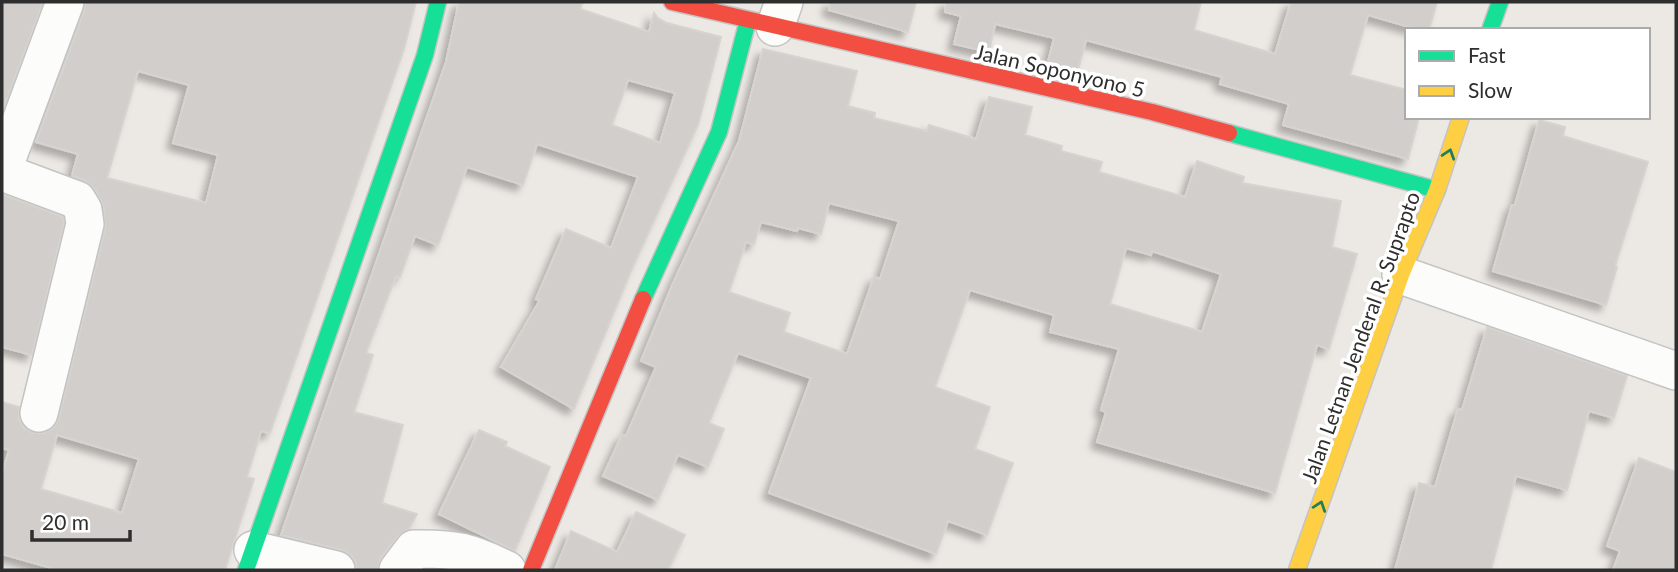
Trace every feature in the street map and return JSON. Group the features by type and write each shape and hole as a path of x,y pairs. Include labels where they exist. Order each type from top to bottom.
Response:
{"street":[{"path":"39,413 85,224 83,210 77,200 2,172 65,2"},
{"path":"336,570 250,560 425,55 438,2"},
{"name":"Jalan Soponyono 5","path":"672,2 769,16 1152,112 1437,190"},
{"path":"1491,28 1500,2"},
{"path":"531,570 650,279 719,132 769,16"},
{"name":"Jalan Letnan Jenderal R. Suprapto","path":"1297,570 1401,275 1437,190 1460,119"},
{"path":"1401,275 1676,371"},
{"path":"398,570 414,549 435,548 455,549 477,555 507,570"}],"building":[{"path":"2,2 43,2 2,112"},
{"path":"85,2 416,2 404,49 270,433 261,431 247,477 254,479 225,570 58,570 2,554 2,474 9,450 2,448 2,402 19,407 19,420 25,429 33,433 44,433 55,427 105,229 104,207 95,189 84,180 72,176 78,154 36,142 85,9","holes":["138,71 189,85 173,143 218,155 206,203 107,178","57,435 139,459 122,513 41,489"]},
{"path":"459,2 583,2 580,9 649,32 654,13 667,23 721,37 698,125 631,271 574,409 501,367 540,300 536,299 566,229 611,248 638,177 537,144 523,185 467,167 438,245 415,236 366,353 373,355 354,412 403,425 382,503 417,514 409,529 398,536 381,557 377,570 356,570 356,563 351,555 342,550 281,535 446,62","holes":["628,80 675,93 660,143 612,125"]},
{"path":"830,2 916,2 908,32 829,10"},
{"path":"946,2 1201,2 1194,30 1275,54 1291,2 1437,2 1430,28 1413,28 1368,15 1350,75 1405,89 1405,119 1418,119 1408,159 1283,125 1289,104 1220,84 1222,77 1086,40 1078,70 1048,62 1054,38 995,24 989,52 954,44 961,16 945,12"},
{"path":"763,49 857,71 848,106 875,113 874,118 927,131 929,125 976,139 989,97 1032,107 1025,135 1062,146 1061,151 1102,162 1099,172 1185,197 1197,161 1244,177 1242,183 1341,201 1332,247 1357,254 1329,349 1317,345 1275,493 1097,442 1106,412 1101,410 1119,349 1050,332 1054,315 970,290 935,387 990,407 975,449 1013,463 987,535 948,521 936,554 769,493 811,378 738,353 709,423 724,429 708,467 678,455 658,500 603,476 622,435 626,436 656,367 641,361 671,288 739,141","holes":["829,203 899,221 880,279 874,277 847,354 784,332 790,313 729,292 746,242 754,244 761,222 821,234","1126,248 1151,255 1152,251 1221,274 1202,332 1110,304"]},
{"path":"1539,120 1565,127 1563,136 1648,162 1615,266 1617,267 1606,305 1493,271"},
{"path":"2,194 63,217 64,223 32,355 2,347"},
{"path":"1487,327 1627,376 1614,418 1589,411 1567,490 1516,476 1491,570 1395,570 1419,483 1435,487 1458,409 1462,410"},
{"path":"479,430 507,442 505,446 550,467 515,551 439,514"},
{"path":"1639,458 1676,472 1676,570 1613,570 1620,551 1607,546"},
{"path":"636,512 685,535 668,570 555,570 571,531 617,552"}],"traffic: fast":[{"path":"246,570 425,55 438,2"},
{"path":"1491,28 1500,2"},
{"path":"643,299 719,132 748,20"},
{"path":"1229,133 1437,190"}],"traffic: slow":[{"path":"1297,570 1401,275 1437,190 1460,119"}],"traffic: jam":[{"path":"672,2 1152,112 1229,133"},
{"path":"531,570 643,299"}]}
